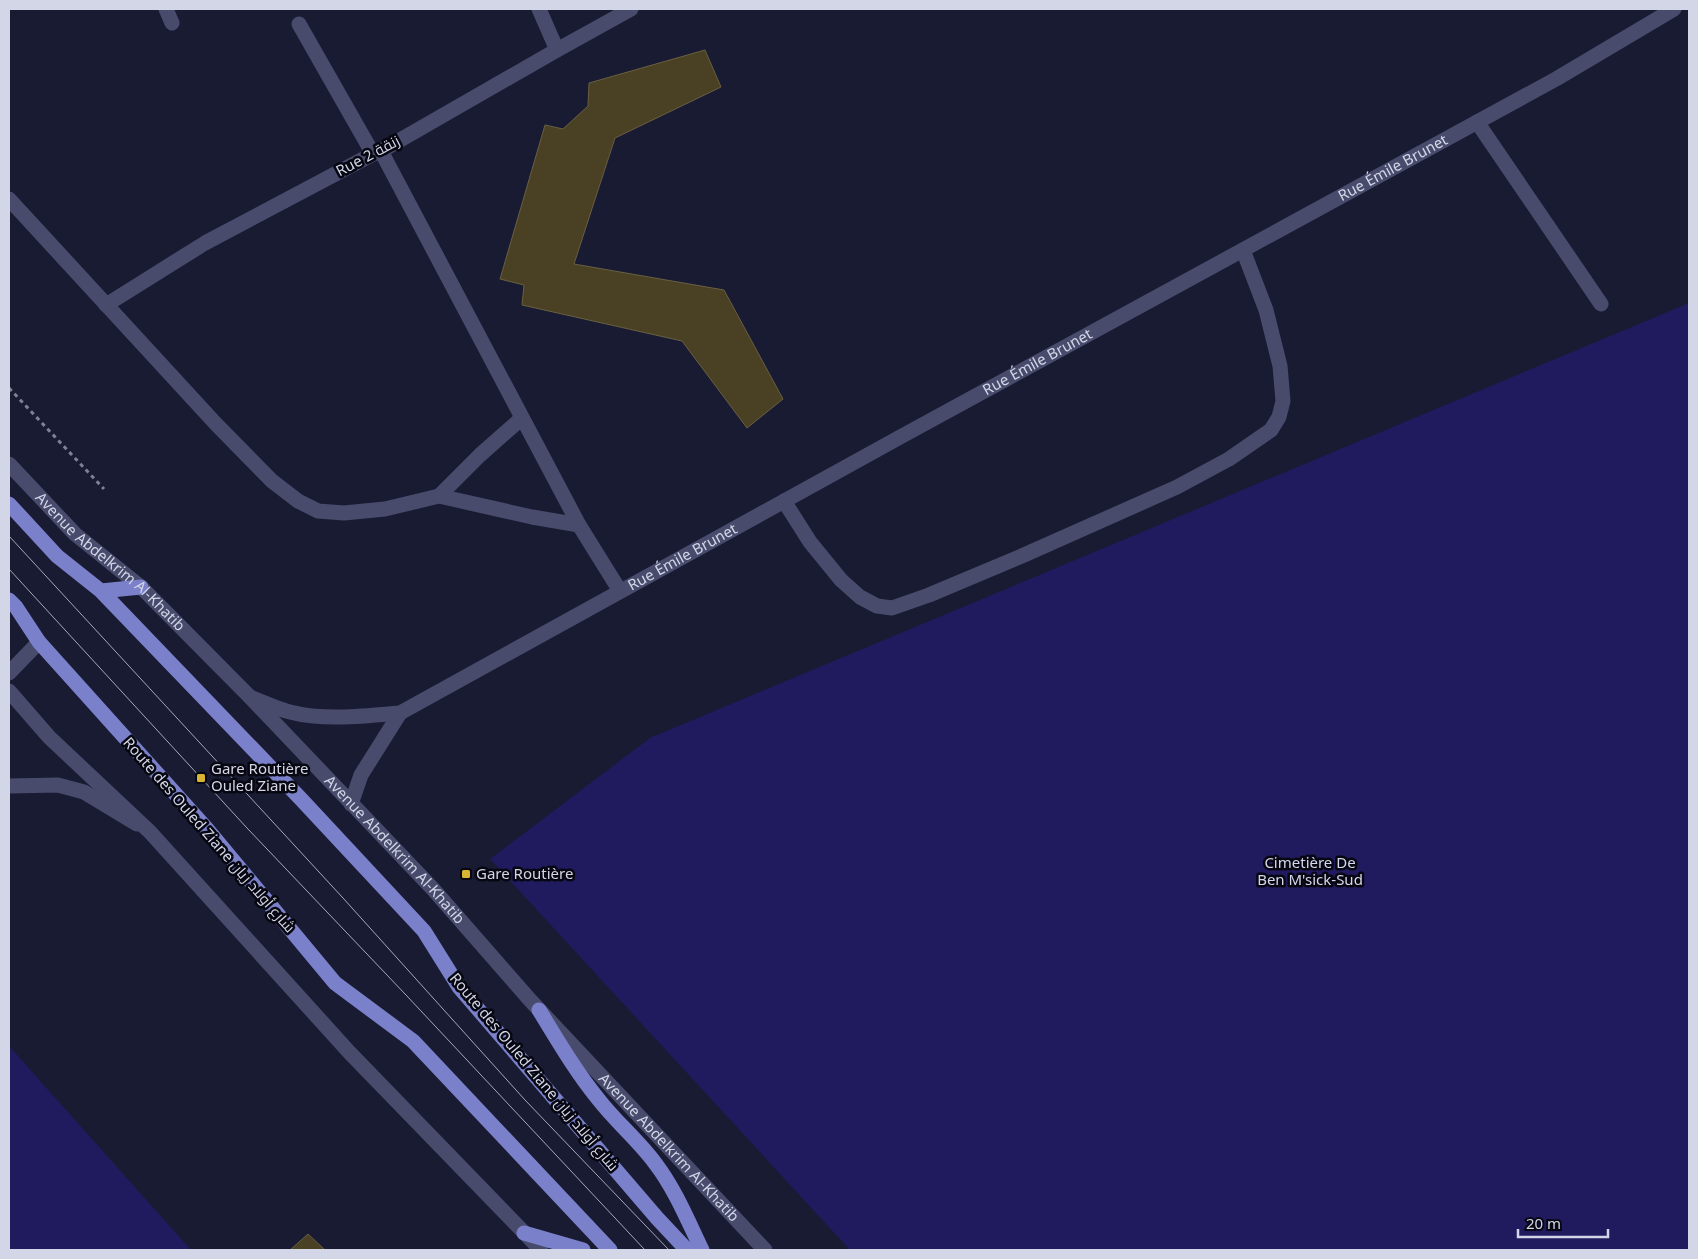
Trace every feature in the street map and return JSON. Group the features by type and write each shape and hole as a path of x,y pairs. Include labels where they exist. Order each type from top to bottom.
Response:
{"highway":[{"name":"Route des Ouled Ziane شارع أولاد زيان","path":"9,504 57,556 101,591 300,798 424,931 459,987 657,1218 687,1250"},
{"path":"101,591 141,587"},
{"name":"Route des Ouled Ziane شارع أولاد زيان","path":"9,600 16,607 39,642 207,829 335,982 413,1041 610,1250"},
{"path":"539,1010 570,1060 595,1094 656,1164 684,1212 702,1250"},
{"path":"524,1233 583,1250"}],"street":[{"path":"538,9 557,50"},
{"name":"Rue 2 زنقة","path":"106,304 205,243 377,152 631,9"},
{"name":"Rue Émile Brunet","path":"250,697 291,712 320,716 400,713 1556,79 1674,9"},
{"path":"299,24 377,152 579,525 620,591"},
{"path":"1477,122 1601,304"},
{"path":"9,199 216,424 272,481 298,501 318,511 344,513 385,509 439,496 532,517 579,525"},
{"path":"784,501 810,542 841,580 860,597 877,606 892,608 929,595 1024,555 1177,487 1229,459 1272,430 1280,417 1283,402 1280,366 1266,310 1243,250"},
{"path":"439,496 480,455 522,418"},
{"name":"Avenue Abdelkrim Al-Khatib","path":"9,464 75,534 141,587 250,697 433,889 539,1010 765,1250"},
{"path":"9,673 39,642"},
{"path":"9,691 50,738 150,832 349,1052 541,1250"},
{"name":"Rue Émile Brunet","path":"351,804 361,775 400,713"},
{"path":"9,786 58,785 84,792 150,832"}],"path":[{"path":"9,388 104,488"}],"green space":[{"name":"Cimetière De Ben M'sick-Sud","path":"1689,303 1689,1250 850,1250 490,859 650,738"},
{"path":"9,1046 191,1250 9,1250"}],"building":[{"path":"705,50 721,87 615,138 574,264 724,290 783,399 747,428 682,341 522,305 524,285 500,279 545,125 563,129 588,106 589,83"},
{"path":"308,1234 325,1250 290,1250"}],"tram line":[{"path":"9,536 343,898 525,1100 669,1250"},
{"path":"9,569 247,828 645,1250"}],"place":[{"name":"Gare Routière Ouled Ziane","path":"201,778"},
{"name":"Gare Routière","path":"466,874"}]}
